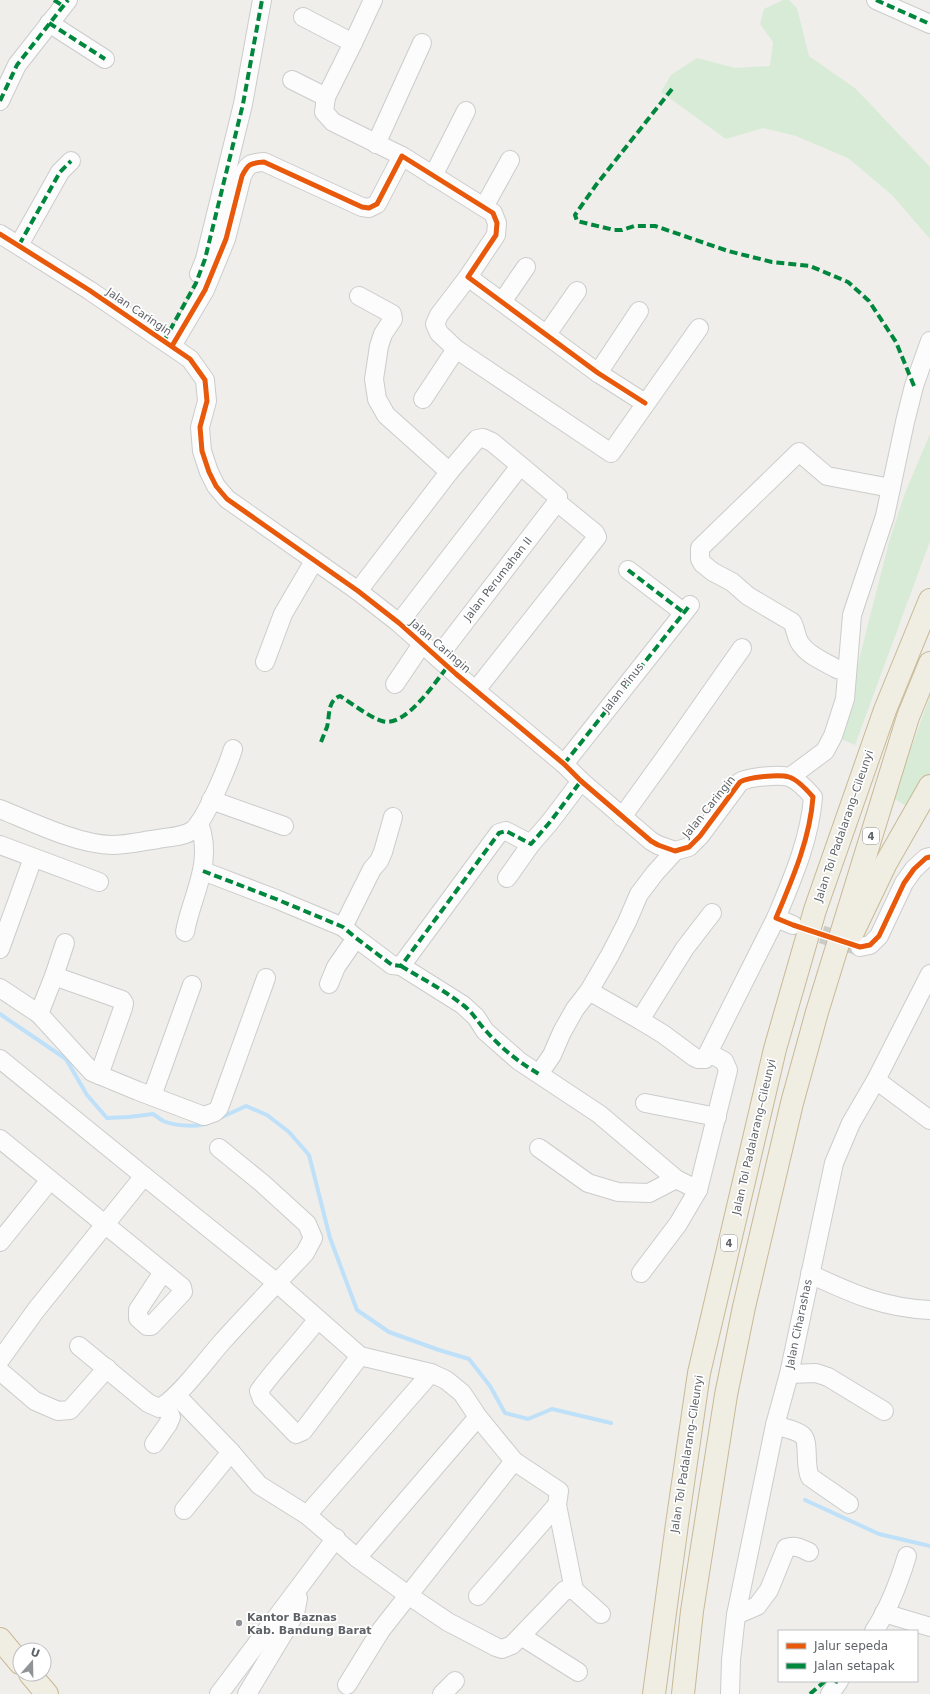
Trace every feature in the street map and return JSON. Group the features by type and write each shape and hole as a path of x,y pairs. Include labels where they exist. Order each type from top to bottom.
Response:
{"highway":[{"name":"Jalan Tol Padalarang–Cileunyi","path":"654,1694 676,1524 699,1373 775,1049 815,910 885,710 930,600"},
{"name":"4","path":"683,1694 692,1611 726,1395 744,1307 792,1103 817,1012 908,717 930,663"},
{"path":"817,1012 886,862 930,786"},
{"path":"0,1639 12,1653"},
{"path":"37,1682 47,1694"}],"street":[{"path":"168,344 196,282 235,174 243,104 262,0"},
{"path":"373,0 354,43 326,97 324,112 332,122 402,156 484,207 493,213 497,223 496,235 468,277 439,315 435,324 439,333 456,349 611,453 699,328"},
{"path":"876,0 930,24"},
{"path":"0,101 17,65 49,23 62,2"},
{"path":"303,17 354,43"},
{"path":"49,23 105,59"},
{"path":"376,144 422,43"},
{"path":"292,80 326,97"},
{"path":"433,176 466,111"},
{"path":"235,174 253,163 264,162 362,207 369,208 377,204 402,156"},
{"path":"484,207 510,160"},
{"path":"19,245 60,172 71,161"},
{"name":"Jalan Caringin","path":"0,234 88,290 190,359 205,380 208,400 200,427 202,451 209,472 216,486 227,499 358,591 399,623 456,674 564,764 581,781 651,841 675,851 688,847 700,836 740,782 744,779 773,776 790,777"},
{"path":"502,302 526,267"},
{"path":"468,277 598,373 645,403"},
{"path":"547,334 577,291"},
{"path":"359,296 392,314 393,319 383,334 379,346 374,379 377,399 386,415 450,471"},
{"path":"598,373 639,311"},
{"path":"589,991 640,1020 698,1059 705,1059 709,1053 776,918 800,856 812,809 813,797 807,789 790,777 825,752 833,736 845,699 852,615 886,516 905,422 914,386 930,341"},
{"path":"423,399 456,349"},
{"path":"358,591 450,471 477,439 483,438 492,442 558,497 558,502 595,533 597,537 476,690"},
{"path":"848,668 841,670 837,669 803,648 792,622 748,596 732,582 708,568 700,559 700,548 799,452 827,476 891,488"},
{"path":"399,623 520,466"},
{"name":"Jalan Perumahan II","path":"438,657 558,502"},
{"path":"265,662 283,614 314,561"},
{"name":"Jalan Pinus","path":"564,764 686,608 628,570"},
{"path":"395,684 422,644"},
{"path":"622,817 670,752 742,648"},
{"path":"0,809 79,840 107,845 134,843 180,835 192,831 199,823 226,770 233,749"},
{"path":"507,878 531,844 550,822 581,781"},
{"path":"211,800 284,826"},
{"path":"328,984 350,933 372,869 379,861 393,817"},
{"path":"185,932 191,907 203,871 205,847 199,823"},
{"path":"401,966 499,833 506,831 531,844"},
{"path":"0,845 99,882"},
{"path":"539,1074 552,1055 562,1032 575,1009 589,991 627,922 639,894 655,873 675,851"},
{"path":"860,947 870,945 879,936 904,883 914,869 926,858 930,857"},
{"path":"0,949 33,858"},
{"path":"203,871 276,899 350,933 392,965 401,966 464,1005 476,1017 485,1031 519,1062 599,1114 676,1179 698,1190"},
{"path":"640,1020 685,948 712,913"},
{"path":"776,918 793,925"},
{"path":"39,1014 65,943"},
{"name":"Jalan Ciharashas","path":"730,1694 731,1660 736,1615 775,1425 789,1374 834,1163 850,1123 876,1080 930,974"},
{"path":"54,976 116,997 124,1003 119,1023 99,1075"},
{"path":"0,988 39,1014 92,1072 201,1116 211,1114 219,1108 266,978"},
{"path":"152,1096 192,985"},
{"path":"641,1274 678,1224 698,1190 728,1070 724,1061 709,1053"},
{"path":"0,1059 277,1283 317,1320 360,1356 431,1373 446,1380 462,1393 478,1417 514,1461 557,1490 559,1493 557,1505 574,1590 601,1614"},
{"path":"876,1080 930,1120"},
{"path":"645,1103 717,1117"},
{"path":"1,1143 50,1180 163,1272"},
{"path":"79,1346 152,1406 159,1408 171,1400 305,1253 313,1238 308,1224 262,1183 219,1148"},
{"path":"539,1148 588,1183 618,1192 649,1193 676,1179"},
{"path":"2,1352 144,1176"},
{"path":"0,1242 50,1180"},
{"path":"810,1274 863,1298 891,1306 930,1310"},
{"path":"317,1320 295,1349 270,1376 259,1391 262,1399 296,1434 303,1431 360,1356"},
{"path":"0,1371 35,1401 58,1411 70,1410 107,1368"},
{"path":"307,1515 431,1373"},
{"path":"789,1374 816,1373 828,1377 884,1411"},
{"path":"154,1444 171,1417 171,1400"},
{"path":"171,1400 231,1452 260,1485 307,1515 336,1538 357,1558 408,1595 448,1622 496,1647 502,1648 509,1646 521,1636 562,1592 565,1590 574,1590"},
{"path":"357,1558 478,1417"},
{"path":"775,1425 801,1434 806,1440 807,1470 810,1477 849,1504"},
{"path":"184,1510 231,1452"},
{"path":"347,1685 381,1630 514,1461"},
{"path":"478,1596 557,1505"},
{"path":"219,1694 336,1538"},
{"path":"736,1615 757,1606 769,1590 786,1548 791,1546 799,1547 809,1552"},
{"path":"875,1630 900,1580 907,1556"},
{"path":"247,1694 295,1614 298,1599 297,1592"},
{"path":"884,1613 930,1627"},
{"path":"521,1636 578,1672"},
{"path":"442,1694 455,1681"},
{"path":"830,1694 838,1682"}],"green space":[{"path":"783,0 789,0 797,8 809,56 856,89 930,167 930,239 892,195 848,158 796,136 763,128 726,139 661,92 671,75 697,58 735,68 770,66 773,42 760,24 764,9"},
{"path":"930,434 930,541 855,745 839,738 889,542 905,493"},
{"path":"930,696 930,775 906,806 893,798"}],"waterway":[{"path":"0,1014 66,1059 87,1095 107,1118 153,1114 163,1121 180,1125 193,1126 210,1122"},
{"path":"220,1118 246,1106 267,1115 289,1132 309,1155 330,1238 357,1310 389,1332 469,1359 490,1386 505,1413 528,1419 552,1409 611,1423"},
{"path":"805,1500 879,1534 930,1546"}],"tunnel":[{"path":"796,926 860,947"}],"marked path":[{"path":"54,0 63,6"},
{"path":"0,101 17,65 68,0"},
{"path":"164,341 196,283 205,259 243,104 262,0"},
{"path":"876,0 930,24"},
{"path":"49,23 105,59"},
{"path":"672,89 596,185 575,215 577,221 614,230 622,230 634,226 655,226 728,251 772,262 810,266 848,282 869,301 896,342 914,386"},
{"path":"19,245 60,172 71,161"},
{"path":"628,570 683,612"},
{"path":"564,764 690,605"},
{"path":"321,742 327,727 331,705 336,698 340,696 372,717 382,721 391,722 410,711 428,692 448,666"},
{"path":"203,871 343,927 392,965 401,966 499,833 506,831 531,844 550,822 581,781"},
{"path":"401,966 440,989 463,1005 505,1050 539,1074"},
{"path":"810,1694 824,1682"}],"cycle path":[{"path":"172,346 205,290 226,239 242,176 250,165 264,162 362,207 369,208 377,204 402,156 493,213 497,223 496,235 468,277 598,373 645,403"},
{"path":"0,234 89,290 190,359 205,380 207,401 200,427 202,451 209,472 216,486 227,499 358,591 399,623 456,674 564,764 581,781 651,841 675,851 689,847 700,836 740,782 757,777 772,776 785,776 796,780 813,797 811,813 804,844 776,918 860,947 870,945 879,936 904,883 914,869 926,858 930,857"}],"place":[{"name":"Kantor Baznas Kab. Bandung Barat","path":"239,1623"}]}
